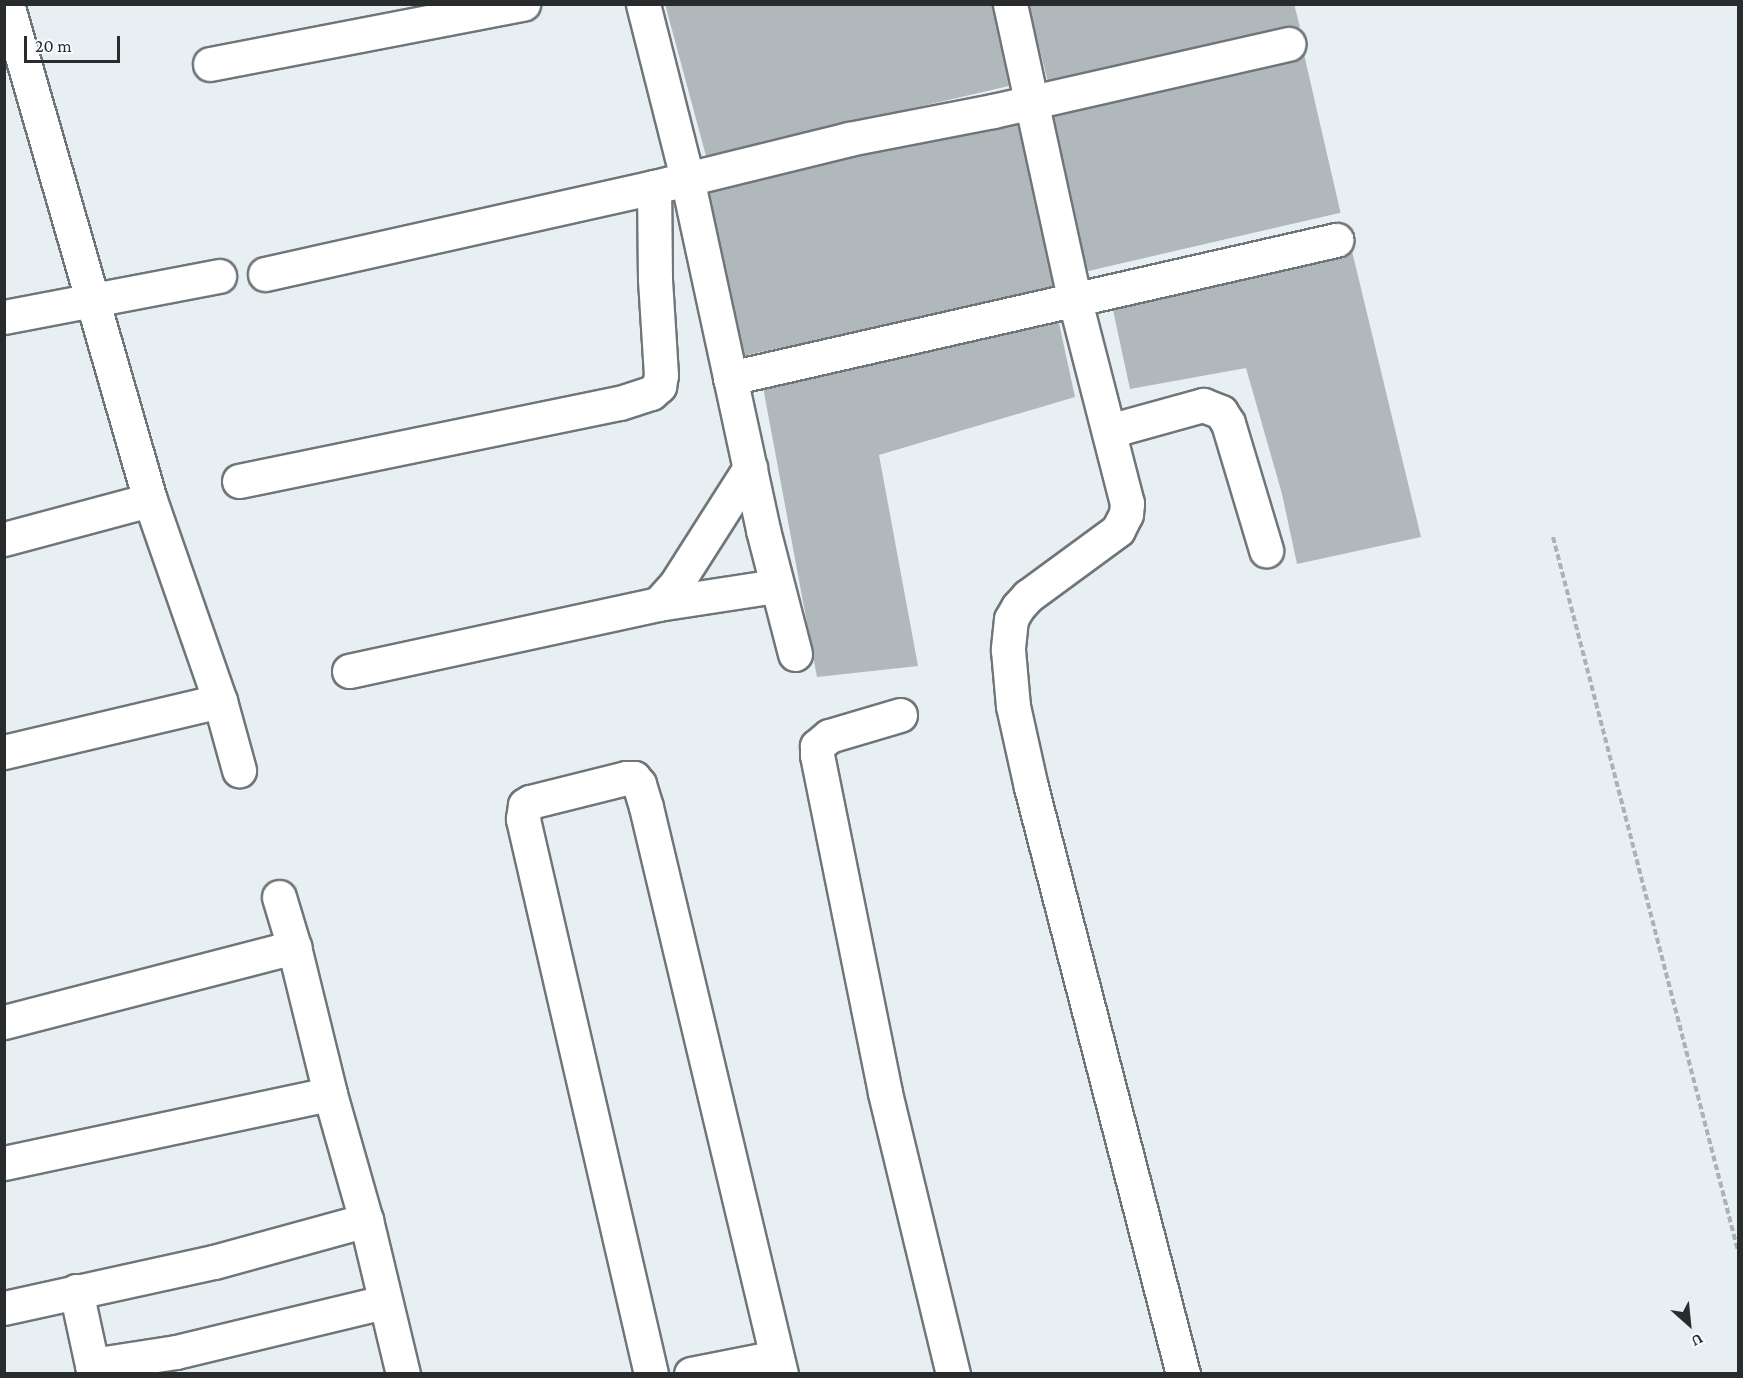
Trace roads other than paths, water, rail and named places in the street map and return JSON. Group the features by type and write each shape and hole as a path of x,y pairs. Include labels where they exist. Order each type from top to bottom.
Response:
{"street":[{"path":"7,4 150,500 220,701 239,770"},
{"path":"210,64 523,4"},
{"path":"642,4 687,178 776,586 795,654"},
{"path":"1010,4 1075,302 1126,492 1126,514 1118,530 1028,596 1011,619 1008,650 1013,706 1031,787 1183,1374"},
{"path":"265,274 654,187 849,139 1030,102 1289,44"},
{"path":"239,481 620,403 651,393 659,386 661,375 655,279 654,187"},
{"path":"730,378 1075,302 1336,240"},
{"path":"4,317 219,276"},
{"path":"1109,431 1203,405 1221,412 1228,423 1266,550"},
{"path":"658,604 676,584 750,468"},
{"path":"4,539 150,500"},
{"path":"349,671 658,604 776,586"},
{"path":"4,752 220,701"},
{"path":"900,715 829,736 817,746 817,755 885,1094 953,1374"},
{"path":"651,1374 523,819 525,806 530,802 626,778 634,778 639,783 646,807 778,1365 691,1374"},
{"path":"279,897 294,947 330,1094 366,1220 403,1374"},
{"path":"4,1022 294,947"},
{"path":"4,1163 330,1094"},
{"path":"4,1308 214,1262 366,1220"},
{"path":"76,1291 93,1369 176,1352 385,1302"}]}
